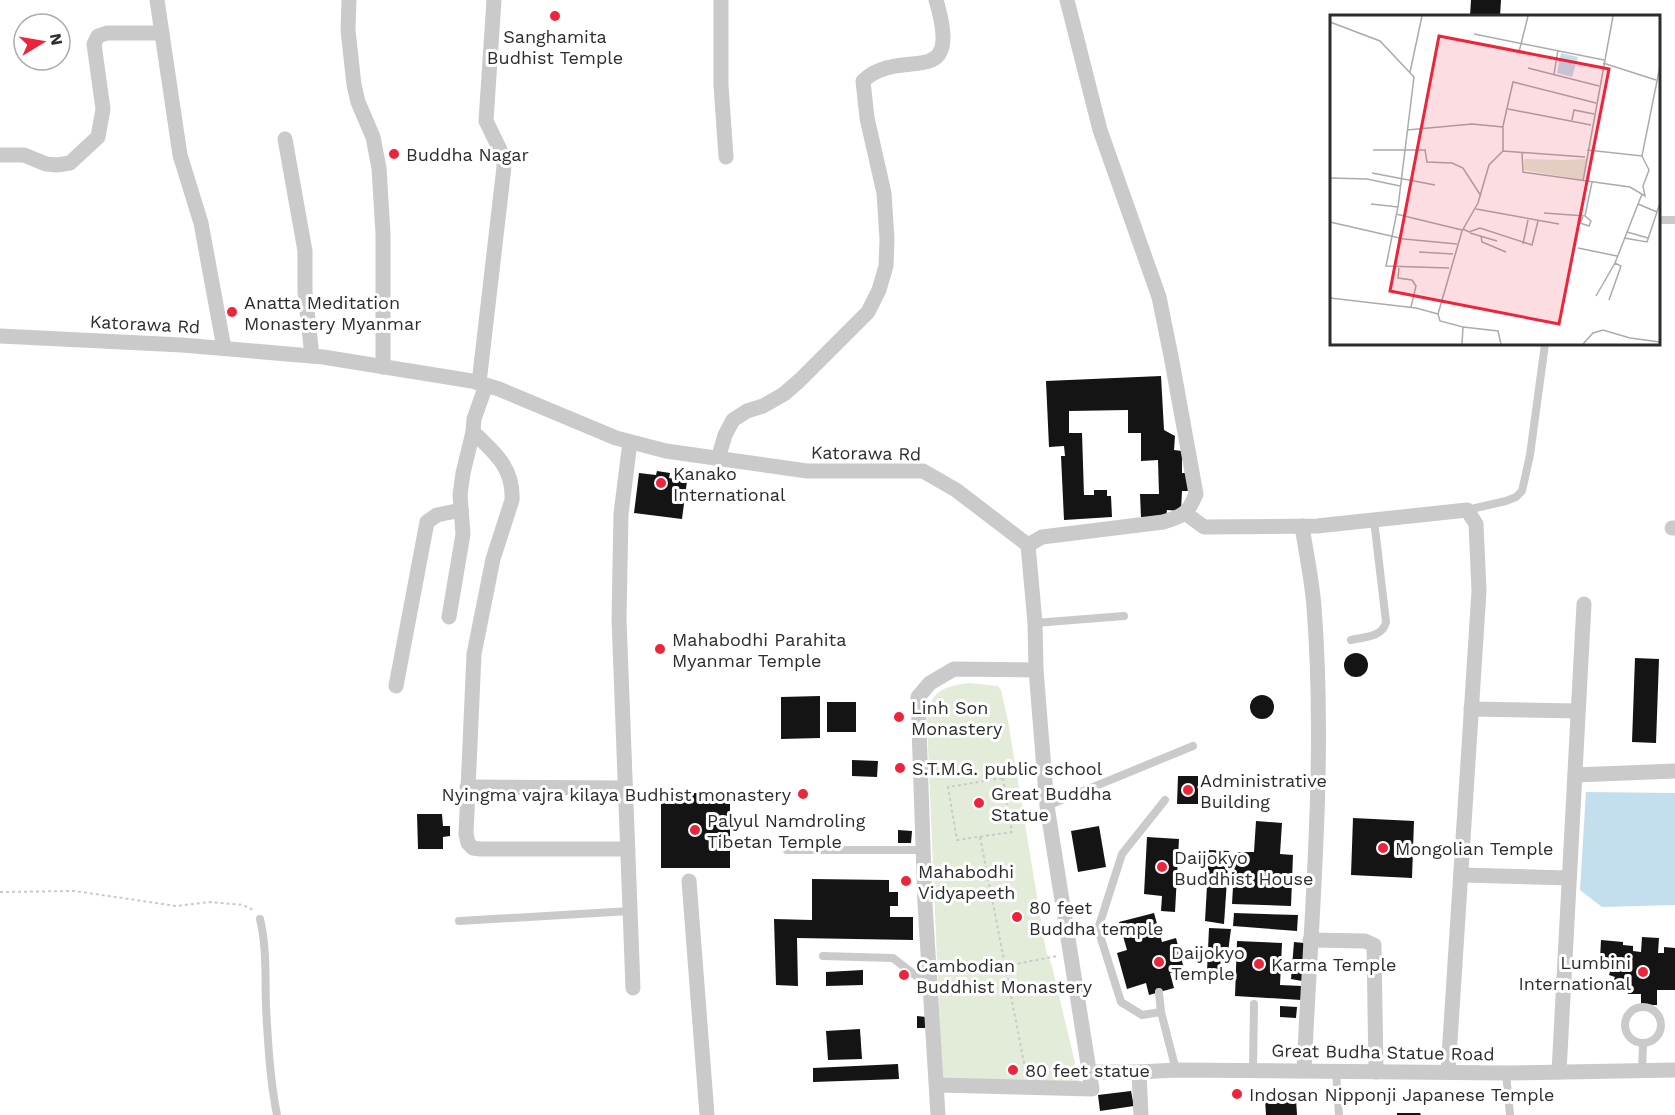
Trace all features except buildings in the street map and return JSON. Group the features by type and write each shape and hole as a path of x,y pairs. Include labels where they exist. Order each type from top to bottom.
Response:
{"street":[{"path":"157,0 180,155 201,223 224,348"},
{"path":"349,0 348,30 354,85 358,102 374,137 379,168 383,234 383,367"},
{"path":"449,617 463,534 460,495 463,473 482,384 504,167 503,156 486,121 494,0"},
{"path":"721,0 721,85 726,157"},
{"path":"718,459 725,435 733,420 784,394 800,380 868,312 879,290 886,266 884,193 867,118 863,81 873,72 881,69 930,62 942,51 944,33 936,0"},
{"path":"937,1085 1092,1089 1047,806 1028,544 1042,537 1162,522 1180,517 1190,508 1196,494 1163,315 1097,121 1066,0"},
{"path":"0,155 24,155 46,164 70,163 98,137 102,127 103,109 94,44 98,36 108,33 162,33"},
{"path":"285,139 305,251 305,299 312,356"},
{"name":"Katorawa Rd","path":"0,336 224,348 312,356 482,384 598,431 630,442 685,455 807,471 923,471 956,490 1028,544"},
{"path":"472,432 500,459 510,474 513,491 493,559 474,654 467,787 466,834 468,843 473,848 628,849"},
{"path":"630,442 621,514 619,619 633,988"},
{"path":"396,686 428,522 437,514 461,510"},
{"path":"1185,513 1204,527 1302,526 1467,510 1476,524 1479,591 1448,1072"},
{"path":"1302,526 1314,605 1318,766 1304,1071"},
{"path":"1559,1072 1584,604"},
{"path":"938,1115 929,987 918,697 930,683 954,669 1036,670"},
{"path":"1471,708 1578,711"},
{"path":"1575,775 1675,771"},
{"path":"467,787 625,788"},
{"path":"1461,875 1569,878"},
{"path":"689,880 708,1115"},
{"path":"1310,940 1365,941 1374,945 1376,1072"},
{"name":"Great Budha Statue Road","path":"1091,1072 1254,1070 1506,1073 1675,1070"},
{"path":"1139,1072 1141,1115"}],"lane":[{"path":"1467,510 1506,501 1516,497 1522,491 1530,454 1545,345"},
{"path":"1352,640 1380,633 1386,622 1374,520"},
{"path":"1035,623 1124,616"},
{"path":"1047,806 1193,746"},
{"path":"1161,1012 1142,1015 1121,1002 1098,928 1122,854 1166,800"},
{"path":"787,850 923,850"},
{"path":"459,921 630,911"},
{"path":"260,919 264,935 272,1088 277,1115"},
{"path":"823,956 893,958 929,987"},
{"path":"1159,993 1161,1012 1176,1070"},
{"path":"1254,1004 1254,1070"},
{"path":"1643,1007 1654,1010 1659,1015 1662,1026 1653,1041 1643,1043 1630,1038 1626,1027 1628,1015 1643,1007"},
{"path":"1642,1071 1643,1043"},
{"path":"1336,1071 1339,1115"},
{"path":"1506,1073 1510,1115"}],"path":[{"path":"1003,778 1012,832 980,837 957,840 948,787 1003,778"},
{"path":"980,837 1029,1088"},
{"path":"0,892 75,891 176,906 204,902 243,905 257,913 260,919"},
{"path":"1005,966 1071,953"}],"green space":[{"path":"969,683 998,686 1001,690 1046,951 1052,966 1080,1084 942,1079 927,723 930,704 938,693 943,689"}],"water":[{"path":"1586,792 1675,793 1675,905 1602,907 1580,890"}],"place":[{"name":"Sanghamita Budhist Temple","path":"555,16"},
{"name":"Buddha Nagar","path":"394,154"},
{"name":"Anatta Meditation Monastery Myanmar","path":"232,312"},
{"name":"Kanako International","path":"661,483"},
{"name":"Mahabodhi Parahita Myanmar Temple","path":"660,649"},
{"name":"Linh Son Monastery","path":"899,717"},
{"name":"S.T.M.G. public school","path":"900,768"},
{"name":"Administrative Building","path":"1188,790"},
{"name":"Nyingma vajra kilaya Budhist monastery","path":"803,794"},
{"name":"Great Buddha Statue","path":"979,803"},
{"name":"Palyul Namdroling Tibetan Temple","path":"695,830"},
{"name":"Mongolian Temple","path":"1383,848"},
{"name":"Daijokyo Buddhist House","path":"1162,867"},
{"name":"Mahabodhi Vidyapeeth","path":"906,881"},
{"name":"80 feet Buddha temple","path":"1017,917"},
{"name":"Daijokyo Temple","path":"1159,962"},
{"name":"Karma Temple","path":"1259,964"},
{"name":"Lumbini International","path":"1643,972"},
{"name":"Cambodian Buddhist Monastery","path":"904,975"},
{"name":"80 feet statue","path":"1013,1070"},
{"name":"Indosan Nipponji Japanese Temple","path":"1237,1094"}]}
